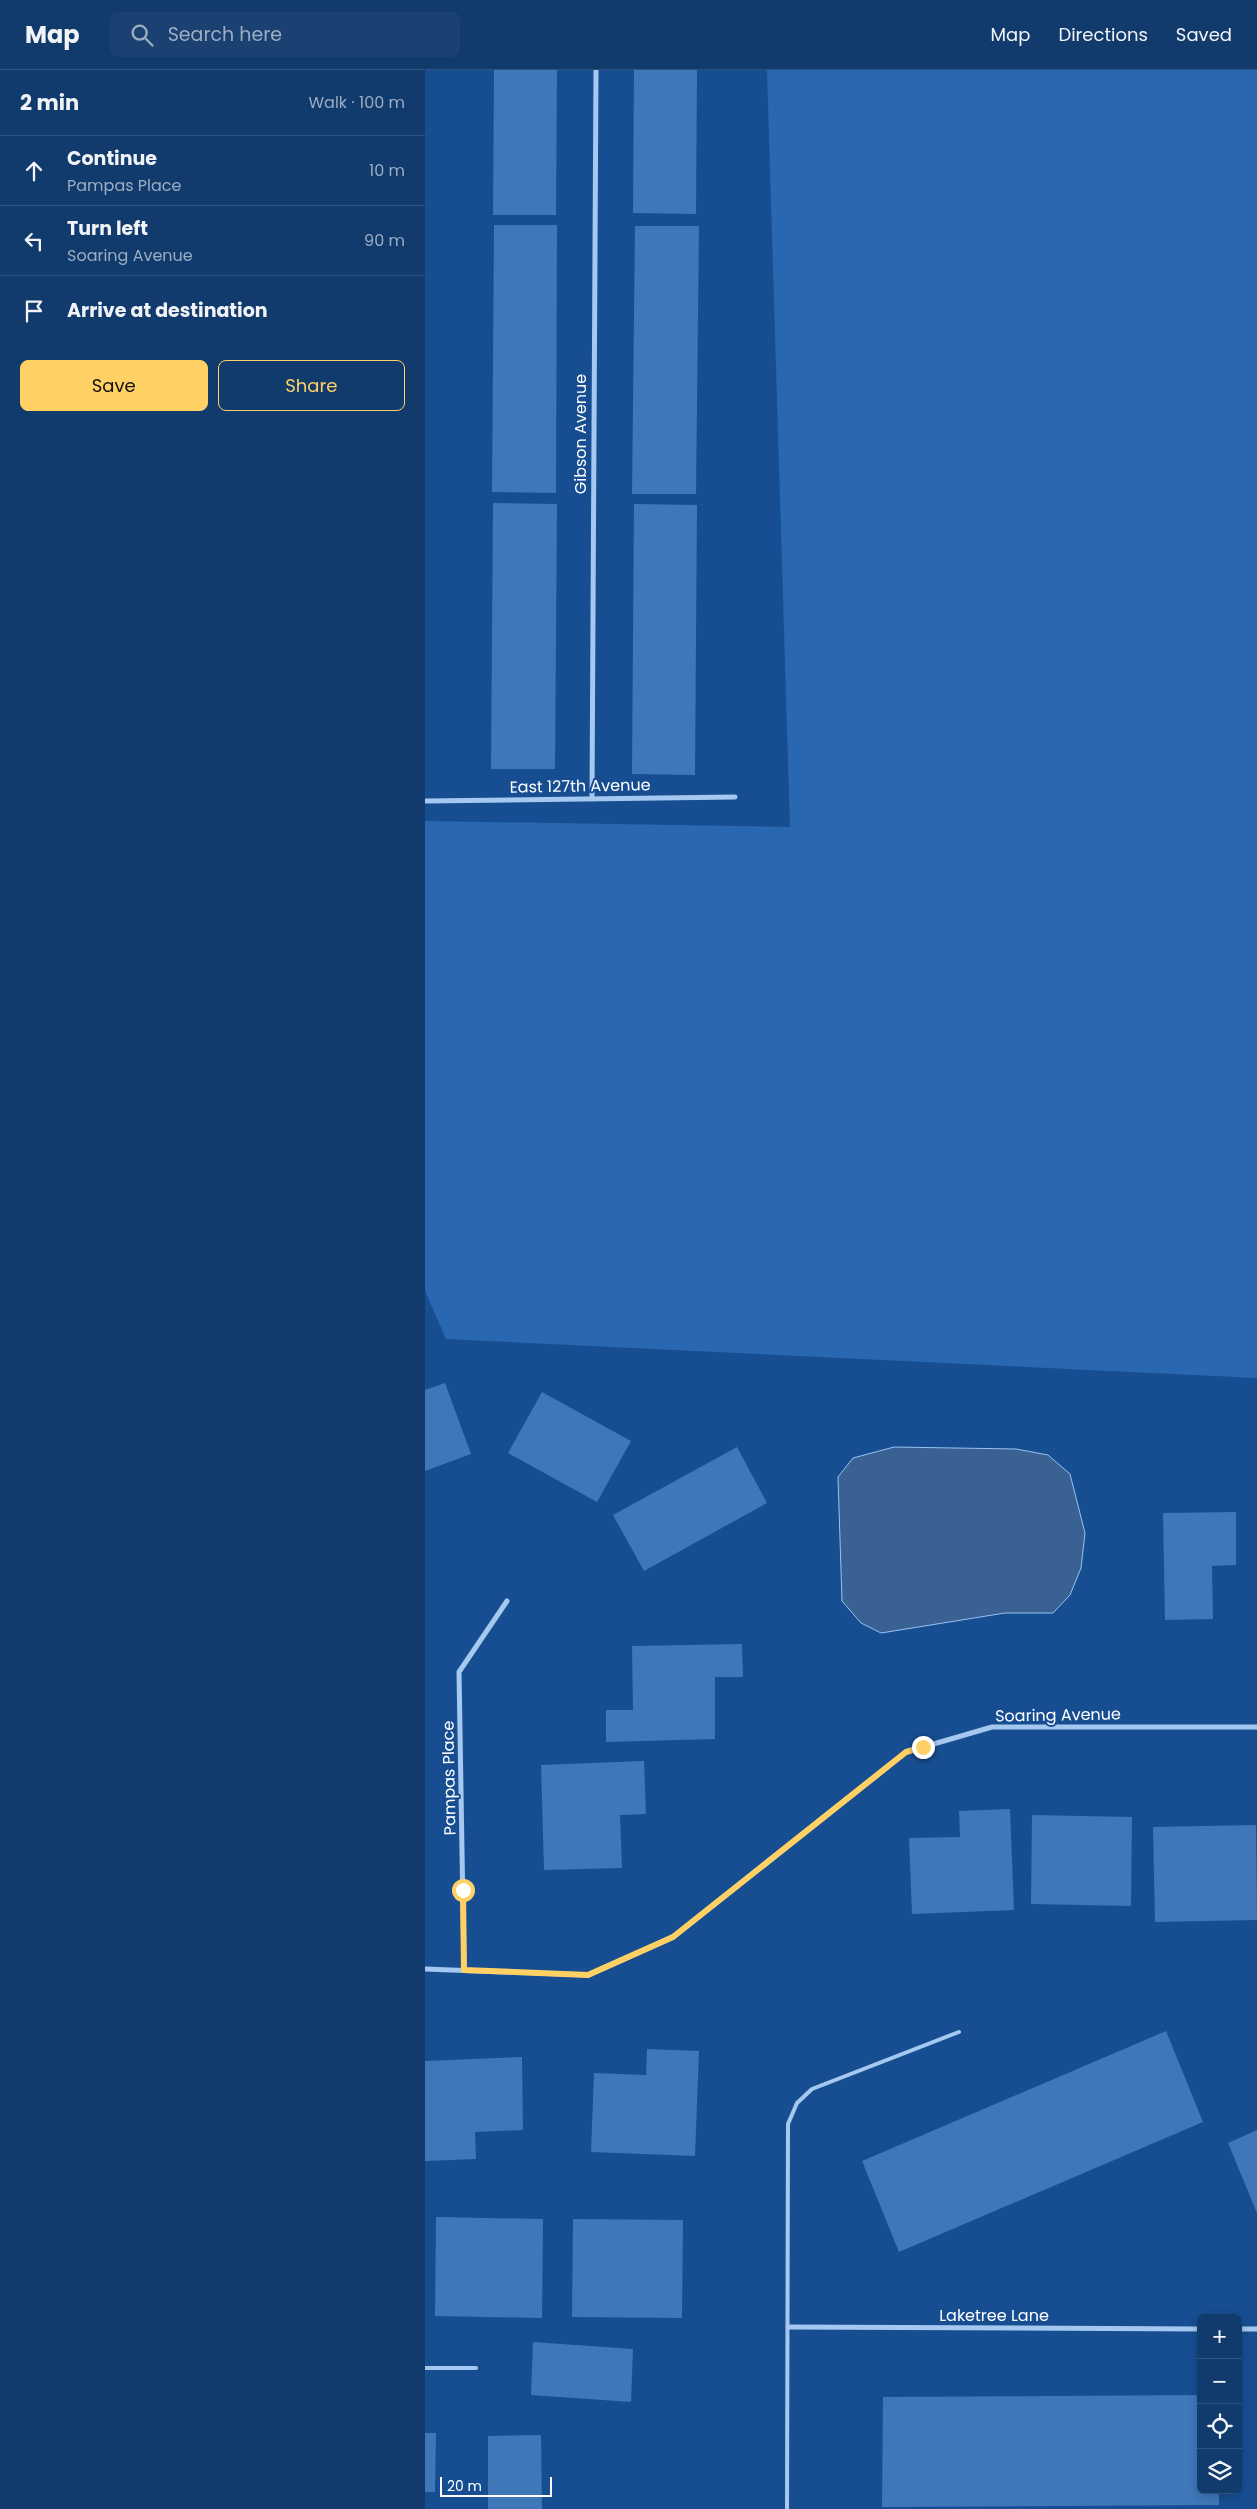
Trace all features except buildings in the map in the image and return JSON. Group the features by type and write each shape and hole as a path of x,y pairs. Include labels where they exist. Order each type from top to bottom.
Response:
{"street":[{"name":"Gibson Avenue","path":"591,799 592,427 596,70"},
{"name":"East 127th Avenue","path":"425,801 735,797"},
{"name":"Pampas Place","path":"464,1970 459,1672 507,1601"},
{"name":"Soaring Avenue","path":"425,1969 588,1975 673,1937 906,1752 992,1727 1257,1727"},
{"name":"Laketree Lane","path":"788,2327 1197,2329"},
{"path":"1242,2329 1257,2329"}],"lane":[{"path":"787,2509 788,2124 797,2103 812,2090 959,2032"},
{"path":"425,2368 476,2368"}],"shaded area":[{"path":"767,70 1257,70 1257,1378 446,1339 425,1291 425,821 790,827"},
{"path":"894,1447 1016,1449 1048,1455 1070,1474 1085,1533 1081,1568 1070,1595 1053,1613 1005,1613 881,1633 861,1623 842,1601 838,1477 853,1458"}],"route":[{"path":"463,1890 464,1970 588,1975 673,1937 906,1752 923,1747"}]}
